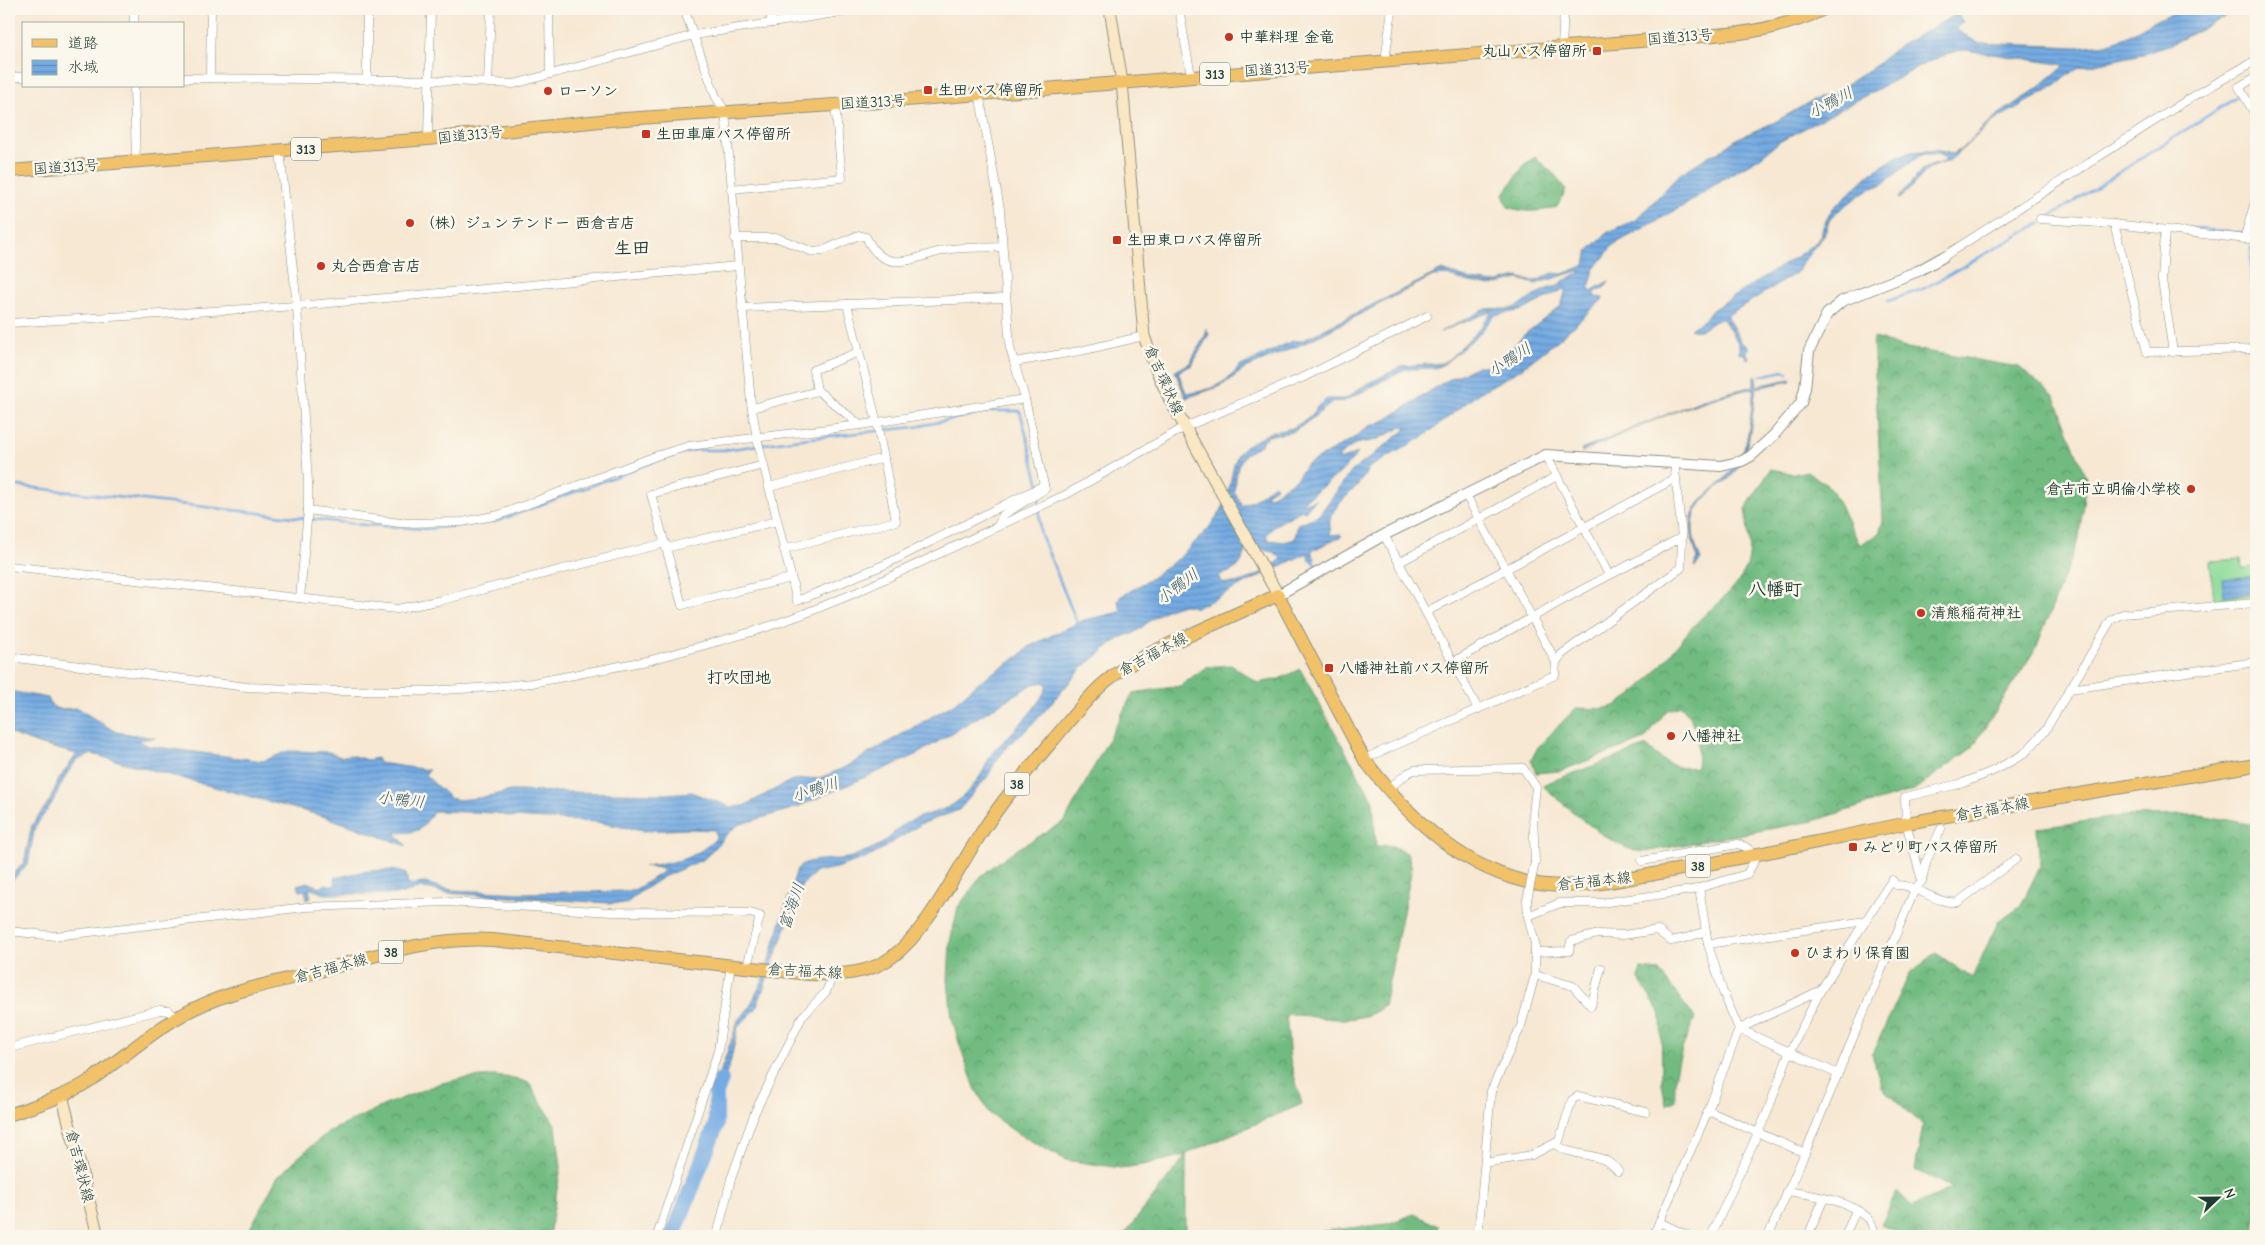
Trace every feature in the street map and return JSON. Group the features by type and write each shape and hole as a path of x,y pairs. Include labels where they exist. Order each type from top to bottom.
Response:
{"main road":[{"name":"倉吉環状線","path":"1110,9 1122,82 1144,336 1155,367 1185,427 1278,595"},
{"name":"国道313号","path":"9,170 280,151 428,139 610,120 669,117 678,114 979,94 1766,29 1824,9"},
{"name":"倉吉福本線","path":"9,1115 62,1095 88,1082 178,1017 200,1005 234,993 413,946 450,940 493,940 833,975 856,972 874,966 891,958 904,946 926,919 990,820 1020,779 1086,701 1104,684 1124,667 1147,654 1278,595 1364,759 1410,813 1447,846 1476,864 1524,882 1553,886 1602,883 1757,856 1906,823 2256,765"},
{"name":"倉吉環状線","path":"62,1095 98,1236"}],"street":[{"path":"134,9 134,22"},
{"path":"210,78 211,9"},
{"path":"366,80 367,9"},
{"path":"428,139 431,9"},
{"path":"488,83 491,9"},
{"path":"549,9 550,74"},
{"path":"684,9 716,96 725,111 735,238 752,408 757,438 797,600 886,564 1044,484"},
{"path":"769,9 772,23"},
{"path":"185,78 430,80 514,84 694,35 861,9"},
{"path":"1179,9 1192,76"},
{"path":"1385,61 1392,9"},
{"path":"1562,47 1564,9"},
{"path":"1278,595 1384,535 1546,455 1721,466 1742,461 1751,456 1774,435 1801,403 1805,388 1809,350 1827,314 1842,301 1918,271 1943,257 2184,102 2256,60"},
{"path":"9,76 22,77"},
{"path":"2256,78 2239,87 2256,116"},
{"path":"134,88 136,162"},
{"path":"979,94 1000,209 1010,348 1025,399 1046,489 1003,515 998,526"},
{"path":"731,189 842,178 835,104"},
{"path":"280,151 296,306 308,510 300,598"},
{"path":"2244,239 2256,198"},
{"path":"2040,219 2114,224 2165,232 2256,240"},
{"path":"2114,224 2147,352 2256,349"},
{"path":"2165,232 2162,280 2173,352"},
{"path":"735,238 778,238 813,252 822,251 859,235 866,238 871,248 885,258 900,264 952,249 1002,248"},
{"path":"9,323 296,306 738,266"},
{"path":"742,308 1005,298"},
{"path":"784,549 896,521 877,423 847,304"},
{"path":"9,657 247,687 334,692 427,691 532,683 651,660 764,628 855,593 1067,494 1185,427 1304,377 1427,316"},
{"path":"1014,362 1080,352 1144,336"},
{"path":"859,352 813,370 818,391 860,425"},
{"path":"752,408 818,391"},
{"path":"308,510 400,522 462,522 499,515 656,456 689,446 877,423 1025,399"},
{"path":"1546,455 1608,575"},
{"path":"769,487 884,458"},
{"path":"1364,759 1555,675 1556,662 1562,654 1681,568 1682,538 1674,462"},
{"path":"764,465 651,494 682,605 791,578"},
{"path":"1400,562 1557,476"},
{"path":"1426,612 1676,478"},
{"path":"1466,495 1556,662"},
{"path":"9,566 397,609 442,600 665,546 778,522"},
{"path":"1384,535 1478,709"},
{"path":"1453,662 1608,575 1682,538"},
{"path":"1922,881 1906,823 1905,797 1963,783 1993,771 2024,754 2045,731 2111,620 2123,614 2256,603"},
{"path":"2070,689 2256,662"},
{"path":"1389,788 1414,770 1523,768 1536,787 1533,814 1535,862 1527,900 1528,916 1535,944 1535,975 1521,1026 1491,1091 1478,1236"},
{"path":"1768,1236 1805,1153 1915,889 1922,881 1927,860 1941,829"},
{"path":"1528,916 1560,903 1600,903 1699,888 1747,874 1757,856 1746,847 1738,844 1642,861"},
{"path":"1711,1236 1758,1134 1789,1053 1821,990 1892,880 1896,885 1905,885 1947,904 1958,902 2016,859"},
{"path":"1653,1236 1708,1111 1738,1029 1723,992 1708,944 1699,888"},
{"path":"9,931 55,936 306,907 447,902 612,912 750,913 760,916 749,967"},
{"path":"1708,944 1866,921"},
{"path":"1535,952 1569,951 1571,941 1598,934 1623,935 1646,930 1657,930 1671,941 1706,931"},
{"path":"657,1236 718,1051 731,965"},
{"path":"1535,975 1573,986 1591,1006 1601,968"},
{"path":"717,1236 730,1179 756,1112 802,1017 826,992 833,975"},
{"path":"1738,1029 1821,990"},
{"path":"9,1048 160,1010 168,1010 178,1017"},
{"path":"1738,1029 1838,1074"},
{"path":"1485,1163 1532,1155 1560,1141 1572,1100 1578,1096 1646,1112"},
{"path":"1708,1111 1805,1153"},
{"path":"1555,1144 1570,1153 1595,1156 1612,1163 1618,1171"},
{"path":"1787,1192 1824,1198 1856,1210 1870,1219 1876,1236"},
{"path":"1808,1236 1824,1198"},
{"path":"1845,1236 1856,1210"},
{"path":"1659,1222 1689,1236"}],"green space":[{"path":"1535,157 1556,176 1566,190 1557,207 1532,211 1508,207 1503,195 1525,164"},
{"path":"1873,337 1901,347 2019,367 2055,397 2086,478 2079,539 2036,648 1972,748 1914,790 1813,821 1644,852 1632,850 1619,844 1591,826 1543,786 1544,784 1647,746 1669,764 1688,768 1697,767 1698,751 1694,727 1681,706 1667,710 1645,739 1560,771 1536,773 1531,760 1538,747 1576,708 1608,708 1630,696 1660,666 1697,622 1738,582 1747,566 1750,552 1745,509 1771,469 1794,474 1807,471 1831,488 1860,545 1879,533 1883,520"},
{"path":"2241,559 2242,568 2256,567 2256,596 2214,600 2210,561"},
{"path":"1231,665 1258,683 1279,679 1300,669 1373,801 1376,848 1388,846 1408,854 1412,868 1384,1006 1373,1013 1350,1019 1286,1014 1290,1060 1302,1104 1186,1155 1121,1168 1065,1160 1017,1133 990,1114 975,1088 952,1018 948,981 950,942 958,907 981,876 1009,854 1065,821 1133,693 1180,686 1206,667"},
{"path":"2200,815 2256,825 2256,1236 1906,1236 1881,1225 1897,1191 1912,1206 1953,1188 1915,1170 1923,1125 1882,1088 1872,1054 1910,973 1936,953 1972,978 1998,922 2020,907 2040,866 2037,828 2125,816"},
{"path":"1641,969 1659,971 1695,1018 1679,1058 1675,1079 1675,1101 1666,1105 1662,1084 1661,1015 1638,978"},
{"path":"493,1076 514,1078 529,1083 556,1126 561,1167 549,1236 246,1236 277,1178 328,1132 385,1105 438,1084 460,1079"},
{"path":"1186,1155 1186,1236 1123,1236"},
{"path":"1414,1214 1438,1226 1435,1236 1316,1236 1321,1231 1387,1224"}],"water":[{"name":"小鴨川","path":"2185,9 2240,9 2174,43 2147,53 2077,68 2054,86 1992,122 1949,161 1929,168 1901,198 1898,199 1923,168 1944,162 1946,158 1937,154 1922,154 1881,185 1867,190 1834,214 1829,221 1824,236 1810,252 1796,273 1728,315 1727,317 1742,343 1750,348 1746,351 1748,360 1743,353 1739,354 1739,344 1723,319 1719,319 1700,330 1690,329 1705,319 1712,310 1799,255 1816,242 1821,237 1823,227 1832,209 1871,173 1898,156 1911,152 1936,150 1952,154 1960,150 1995,117 2035,90 2065,65 1966,50 1956,51 1932,60 1779,142 1759,158 1726,177 1687,204 1613,245 1594,270 1589,288 1591,291 1609,281 1605,287 1594,293 1595,297 1603,298 1602,300 1557,341 1521,369 1479,393 1423,437 1368,468 1361,481 1337,507 1330,519 1330,535 1340,534 1342,536 1311,551 1315,559 1310,561 1307,553 1196,608 1187,605 1171,608 1155,617 1133,634 1126,635 1110,645 1082,668 1033,724 1008,746 994,764 988,776 959,810 921,824 873,855 836,868 816,872 802,885 756,1009 738,1027 730,1064 716,1100 711,1100 738,1020 749,1008 763,980 797,869 809,862 847,858 867,851 884,842 900,827 914,819 954,804 972,787 984,770 989,758 1024,720 1043,695 1047,686 1044,682 1033,684 914,756 795,808 738,825 704,859 663,877 637,894 626,904 443,893 423,888 404,894 325,894 309,888 311,898 307,900 305,890 300,891 297,885 308,882 320,888 326,884 334,886 336,883 334,878 370,871 390,870 406,874 408,885 424,883 452,890 522,893 633,891 667,869 644,866 674,862 692,856 716,838 715,830 643,831 596,822 512,817 495,813 434,811 419,830 395,833 407,846 326,817 92,754 77,760 66,775 52,803 35,827 28,864 9,884 9,878 24,863 32,825 50,800 59,779 77,754 41,745 9,733 9,691 48,698 52,706 59,709 77,708 116,732 155,738 137,740 149,746 263,761 288,751 329,752 340,757 350,755 368,760 377,758 379,763 429,770 425,775 450,798 458,800 479,798 511,791 667,794 691,792 731,807 744,806 792,780 820,778 846,767 955,703 980,681 1018,657 1030,646 1084,620 1120,612 1118,601 1120,597 1178,559 1209,528 1222,509 1230,485 1234,464 1238,454 1244,447 1269,433 1293,428 1311,416 1318,406 1327,399 1346,399 1360,388 1402,366 1442,363 1449,359 1480,328 1492,311 1440,332 1486,309 1513,308 1546,289 1558,286 1563,281 1582,272 1577,271 1535,284 1518,279 1491,286 1460,280 1447,275 1433,276 1307,342 1246,368 1221,386 1186,398 1175,371 1190,363 1206,334 1206,328 1209,334 1192,365 1178,372 1186,393 1193,393 1216,386 1229,378 1239,367 1292,341 1301,341 1442,270 1472,280 1494,283 1518,277 1536,281 1553,273 1562,274 1581,267 1585,264 1588,251 1608,232 1636,220 1680,174 1710,155 1718,153 1736,139 1775,122 1813,100 1833,93 1878,64 1896,48 1953,16 1958,15 1963,22 1956,28 1957,30 1978,43 2077,47 2106,44 2124,38 2158,19","holes":["1566,289 1561,306 1525,334 1500,361 1492,366 1478,366 1444,382 1386,420 1367,427 1356,437 1306,465 1297,478 1274,494 1269,496 1265,494 1276,487 1274,484 1257,498 1242,506 1234,491 1238,466 1245,454 1261,445 1262,441 1268,436 1292,432 1333,402 1345,401 1405,369 1435,368 1444,364 1480,333 1495,315 1523,310","1402,427 1406,427 1404,431 1351,472 1319,515 1298,523 1295,539 1284,542 1269,540 1266,535 1275,525 1302,510 1304,512 1316,499 1303,504 1302,502 1340,473 1358,453 1340,460 1339,456 1355,444 1376,440","1246,550 1270,551 1281,559 1252,578 1234,583 1220,581 1219,575 1237,567"]},
{"path":"1756,375 1757,386 1790,379 1791,381 1756,388 1750,432 1740,464 1730,478 1705,499 1695,514 1693,522 1694,540 1701,560 1695,567 1698,559 1692,538 1692,522 1695,510 1702,500 1731,471 1741,456 1748,432 1754,388 1688,407 1582,452 1581,450 1707,398 1754,386 1754,376"},
{"path":"2256,576 2256,593 2224,596 2222,579"}],"waterway":[{"path":"2048,218 2237,97"},
{"path":"1888,301 1923,289 2042,222"},
{"path":"2183,228 2256,234"},
{"path":"2251,247 2251,280 2256,295"},
{"path":"1760,376 1784,371 1788,373"},
{"path":"9,485 365,525 426,529 498,521 661,459 694,450 725,450 792,440 915,427 992,411 1020,411 1039,485"},
{"path":"1039,495 1040,532 1078,625"},
{"path":"1312,559 1318,569"},
{"name":"富海川","path":"673,1236 716,1125 716,1093 721,1080"}],"place":[{"name":"中華料理 金竜","path":"1229,37"},
{"name":"丸山バス停留所","path":"1597,51"},
{"name":"生田バス停留所","path":"928,90"},
{"name":"ローソン","path":"548,91"},
{"name":"生田車庫バス停留所","path":"646,134"},
{"name":"（株）ジュンテンドー 西倉吉店","path":"410,223"},
{"name":"生田東口バス停留所","path":"1117,240"},
{"name":"丸合西倉吉店","path":"321,266"},
{"name":"倉吉市立明倫小学校","path":"2191,489"},
{"name":"清熊稲荷神社","path":"1921,613"},
{"name":"八幡神社前バス停留所","path":"1329,668"},
{"name":"八幡神社","path":"1671,736"},
{"name":"みどり町バス停留所","path":"1853,847"},
{"name":"ひまわり保育園","path":"1795,953"}],"district":[{"name":"生田","path":"632,248"},
{"name":"八幡町","path":"1775,589"},
{"name":"打吹団地","path":"739,677"}]}
